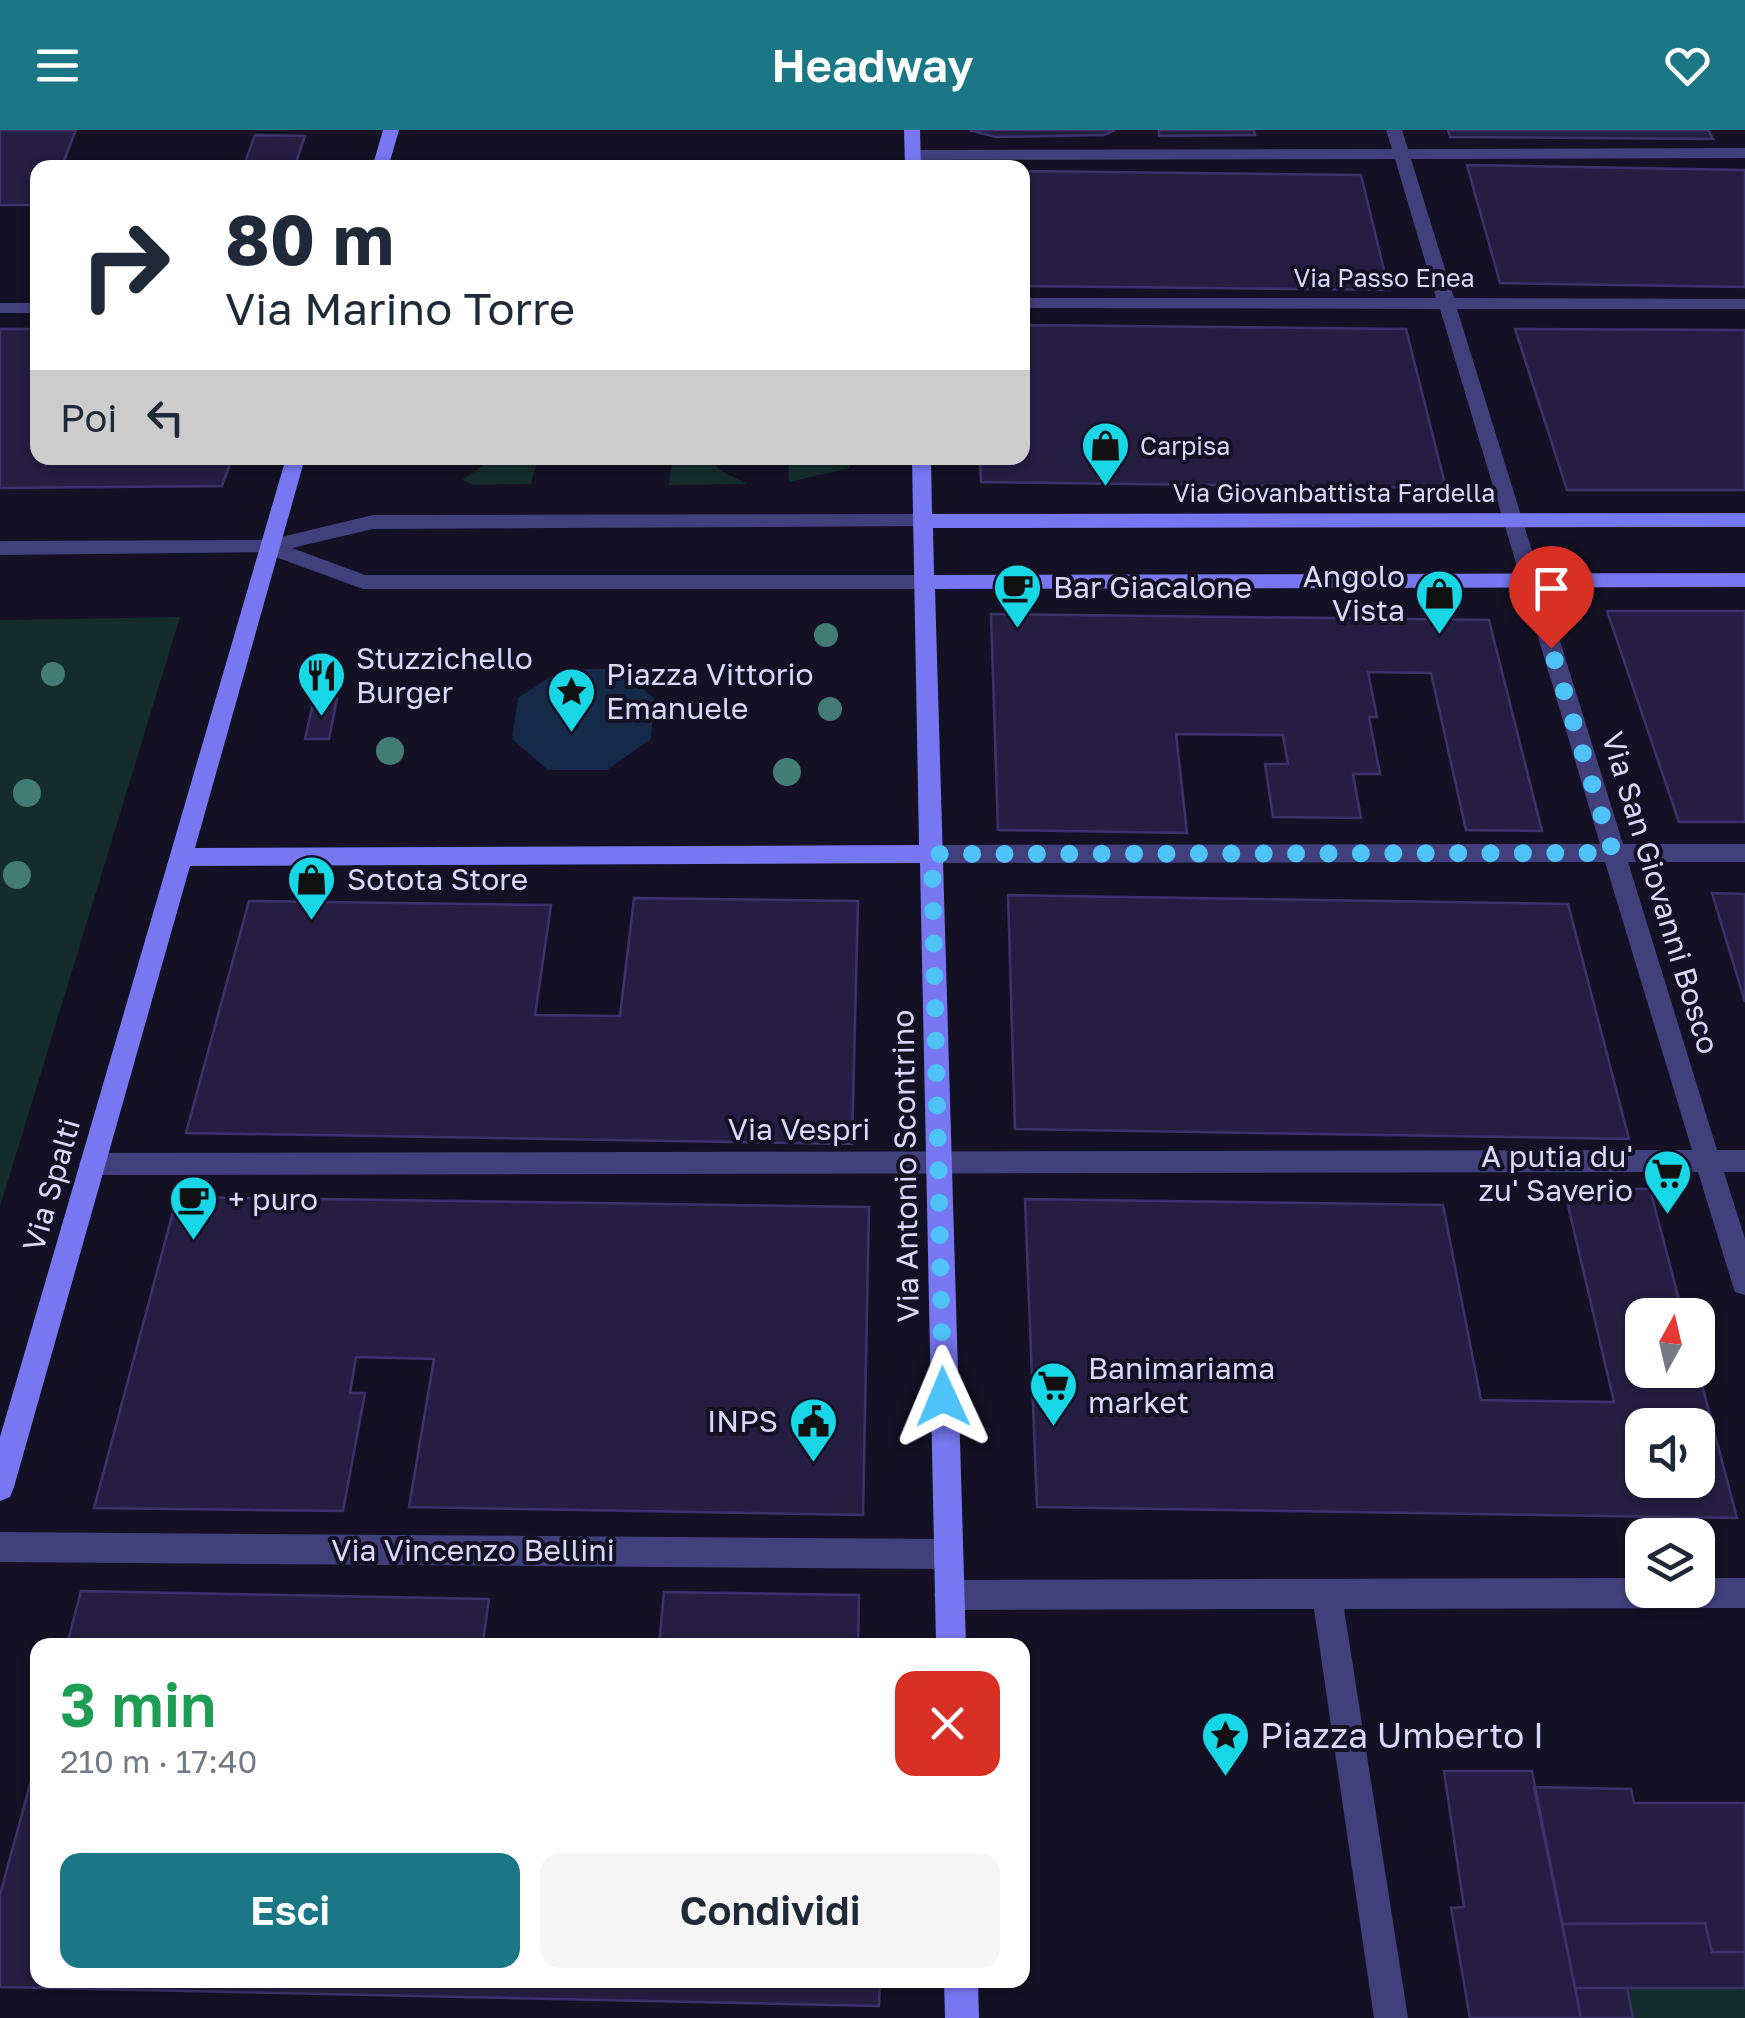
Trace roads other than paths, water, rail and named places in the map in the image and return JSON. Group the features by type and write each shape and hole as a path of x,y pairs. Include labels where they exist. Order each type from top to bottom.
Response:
{"main road":[{"path":"382,160 391,130"},
{"path":"912,130 913,160"},
{"name":"Via Spalti","path":"0,1487 293,465"},
{"name":"Via Antonio Scontrino","path":"921,465 951,1638"},
{"name":"Via Giovanbattista Fardella","path":"923,521 1745,520"},
{"path":"924,582 1745,580"},
{"path":"179,857 932,854"},
{"path":"961,1988 962,2018"}],"street":[{"name":"Via San Giovanni Bosco","path":"1394,130 1745,1283"},
{"path":"983,160 1745,153"},
{"name":"Via Passo Enea","path":"1030,303 1745,304"},
{"path":"0,308 30,308"},
{"path":"0,548 269,547 373,522 923,521"},
{"path":"269,547 363,582 924,582"},
{"path":"932,854 1745,852"},
{"name":"Via Vespri","path":"92,1164 1745,1161"},
{"name":"Via Vincenzo Bellini","path":"0,1547 947,1554"},
{"path":"949,1595 1745,1593"},
{"path":"1327,1594 1391,2018"}],"water":[{"path":"562,669 617,669 654,698 651,739 607,770 548,770 512,739 518,698"}],"place":[{"name":"Carpisa","path":"1105,488"},
{"name":"Bar Giacalone","path":"1018,630"},
{"name":"Angolo Vista","path":"1440,636"},
{"name":"Stuzzichello Burger","path":"321,718"},
{"name":"Piazza Vittorio Emanuele","path":"571,734"},
{"name":"Sotota Store","path":"312,922"},
{"name":"A putia du' zu' Saverio","path":"1668,1216"},
{"name":"+ puro","path":"193,1242"},
{"name":"Banimariama market","path":"1053,1428"},
{"name":"INPS","path":"813,1464"},
{"name":"Piazza Umberto I","path":"1225,1778"}]}
